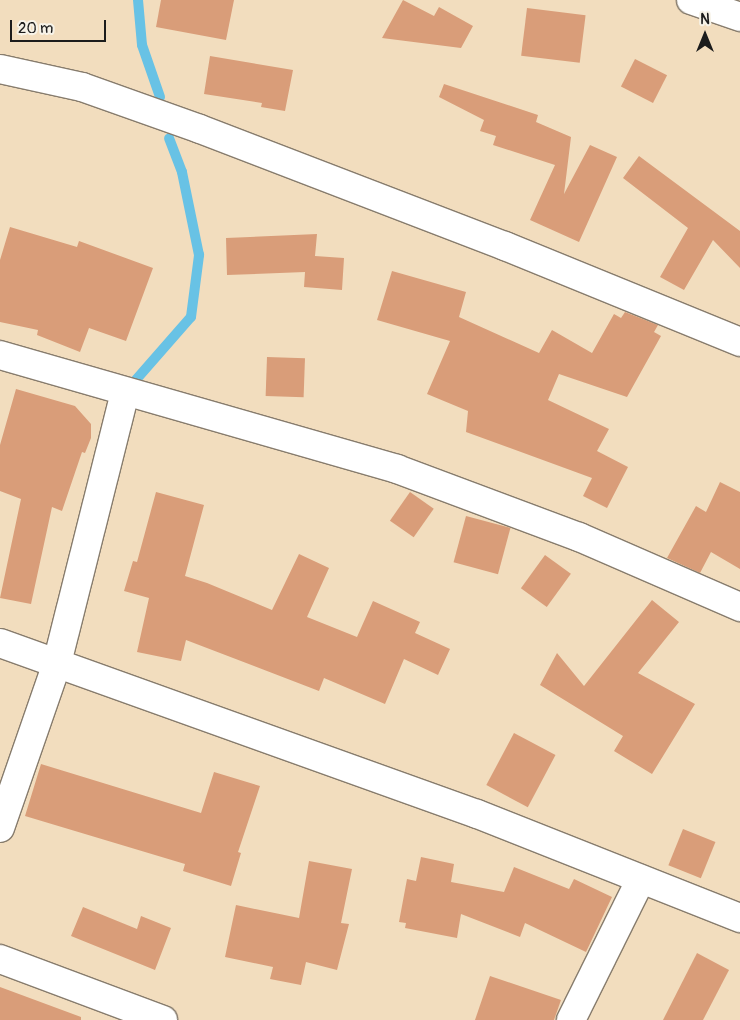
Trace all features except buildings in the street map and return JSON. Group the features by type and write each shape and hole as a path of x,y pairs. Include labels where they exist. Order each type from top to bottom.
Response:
{"street":[{"path":"691,0 740,17"},
{"path":"0,68 82,87 200,129 505,246 740,342"},
{"path":"0,355 125,393 397,470 579,537 740,608"},
{"path":"0,828 57,664 125,393"},
{"path":"0,643 478,814 740,918"},
{"path":"571,1020 641,879"},
{"path":"0,959 163,1020"}],"waterway":[{"path":"138,0 142,45 160,97"},
{"path":"127,390 191,317 199,255 182,172 169,138"}]}
